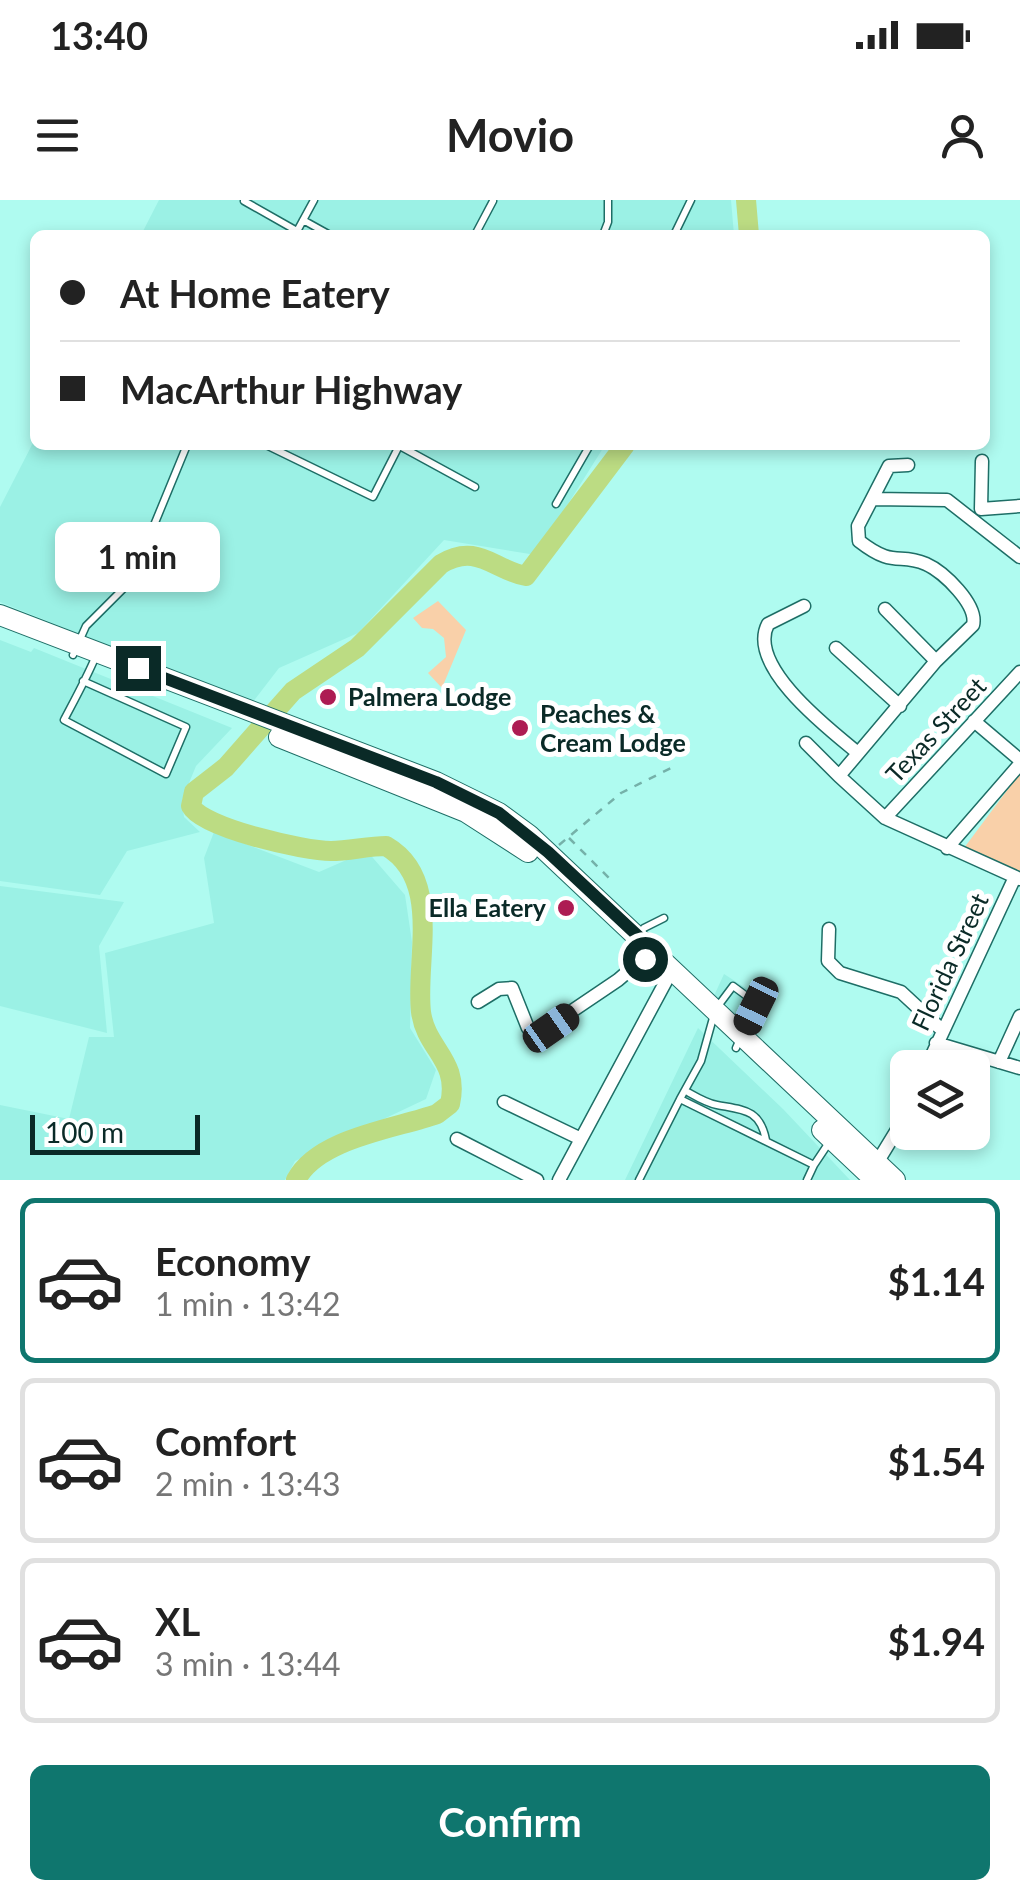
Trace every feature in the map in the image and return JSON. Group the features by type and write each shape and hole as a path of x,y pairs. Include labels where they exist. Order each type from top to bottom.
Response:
{"highway":[{"path":"0,615 85,659"},
{"path":"0,626 471,798 499,813 548,852 641,948"},
{"path":"368,763 517,842 641,948 874,1172 895,1180"}],"street":[{"path":"976,514 982,462"},
{"path":"839,776 936,660 973,625 974,609 930,566 881,559 859,541 858,526 889,466 908,465"},
{"path":"872,500 942,498 976,514 1020,557"},
{"path":"976,514 1020,506"},
{"path":"804,606 764,629 768,652 778,675 794,696 858,753"},
{"path":"885,609 936,660"},
{"path":"836,648 900,706"},
{"name":"Texas Street","path":"886,818 1020,672"},
{"path":"947,848 1020,762 974,721"},
{"path":"806,744 886,818 1018,878"},
{"name":"Florida Street","path":"934,1050 1018,878"},
{"path":"829,929 828,961 840,973 901,992 942,1030"},
{"path":"478,1002 499,989 512,988 528,1028 541,1032 641,948"},
{"path":"559,1180 669,974"},
{"path":"999,1062 1020,1016"},
{"path":"936,1044 1020,1068"},
{"path":"504,1102 582,1139"},
{"path":"456,1139 537,1180"},
{"path":"874,1172 890,1144"}],"lane":[{"path":"298,230 314,200"},
{"path":"605,230 608,200"},
{"path":"244,201 291,230"},
{"path":"676,230 688,201"},
{"path":"478,230 493,202"},
{"path":"303,220 321,230"},
{"path":"85,659 186,727 166,774 64,720 85,659 86,626 131,581 185,450"},
{"path":"276,450 373,497 396,450"},
{"path":"408,450 475,487"},
{"path":"556,504 587,450"},
{"path":"641,948 664,918"},
{"path":"639,1180 686,1091 713,1018 733,986 755,1000 756,1006 739,1042"},
{"path":"686,1091 754,1114 761,1120 766,1141"},
{"path":"680,1100 814,1165"},
{"path":"718,1118 723,1106"},
{"path":"807,1180 836,1134"}],"path":[{"path":"548,852 621,793 671,768"},
{"path":"570,838 610,880"}],"shaded area":[{"path":"159,200 731,200 734,230 144,230"},
{"path":"30,449 602,450 536,555 444,540 358,633 279,668 252,703 0,602 0,507"},
{"path":"438,601 466,630 442,688 428,673 446,657 444,638 433,629 422,628 413,618"},
{"path":"0,640 31,652 34,648 232,728 196,766 182,800 184,817 200,832 127,851 100,895 0,881"},
{"path":"1020,773 1020,872 964,848"},
{"path":"214,832 319,872 367,851 405,895 412,942 410,1028 436,1070 426,1099 295,1161 285,1180 0,1180 0,1105 69,1119 89,1037 114,1037 105,953 214,923 204,858"},
{"path":"0,886 124,902 99,946 107,1033 0,1006"},
{"path":"724,974 766,1001 753,1036 713,998"},
{"path":"698,1028 783,1109 850,1180 625,1180"}],"waterway":[{"path":"746,200 749,230"},
{"path":"296,1180 321,1154 339,1145 437,1114 450,1104 452,1089 447,1066 429,1036 421,1012 421,899 404,860 386,846 331,851 255,837 199,814 191,806 194,792 226,767 293,691 357,648 441,564 454,558 475,557 526,576 621,450"}],"place":[{"name":"Palmera Lodge","path":"328,697"},
{"name":"Peaches & Cream Lodge","path":"520,728"},
{"name":"Ella Eatery","path":"566,908"}],"route":[{"path":"138,668 372,756 499,813 529,835 653,950 645,959"}]}
